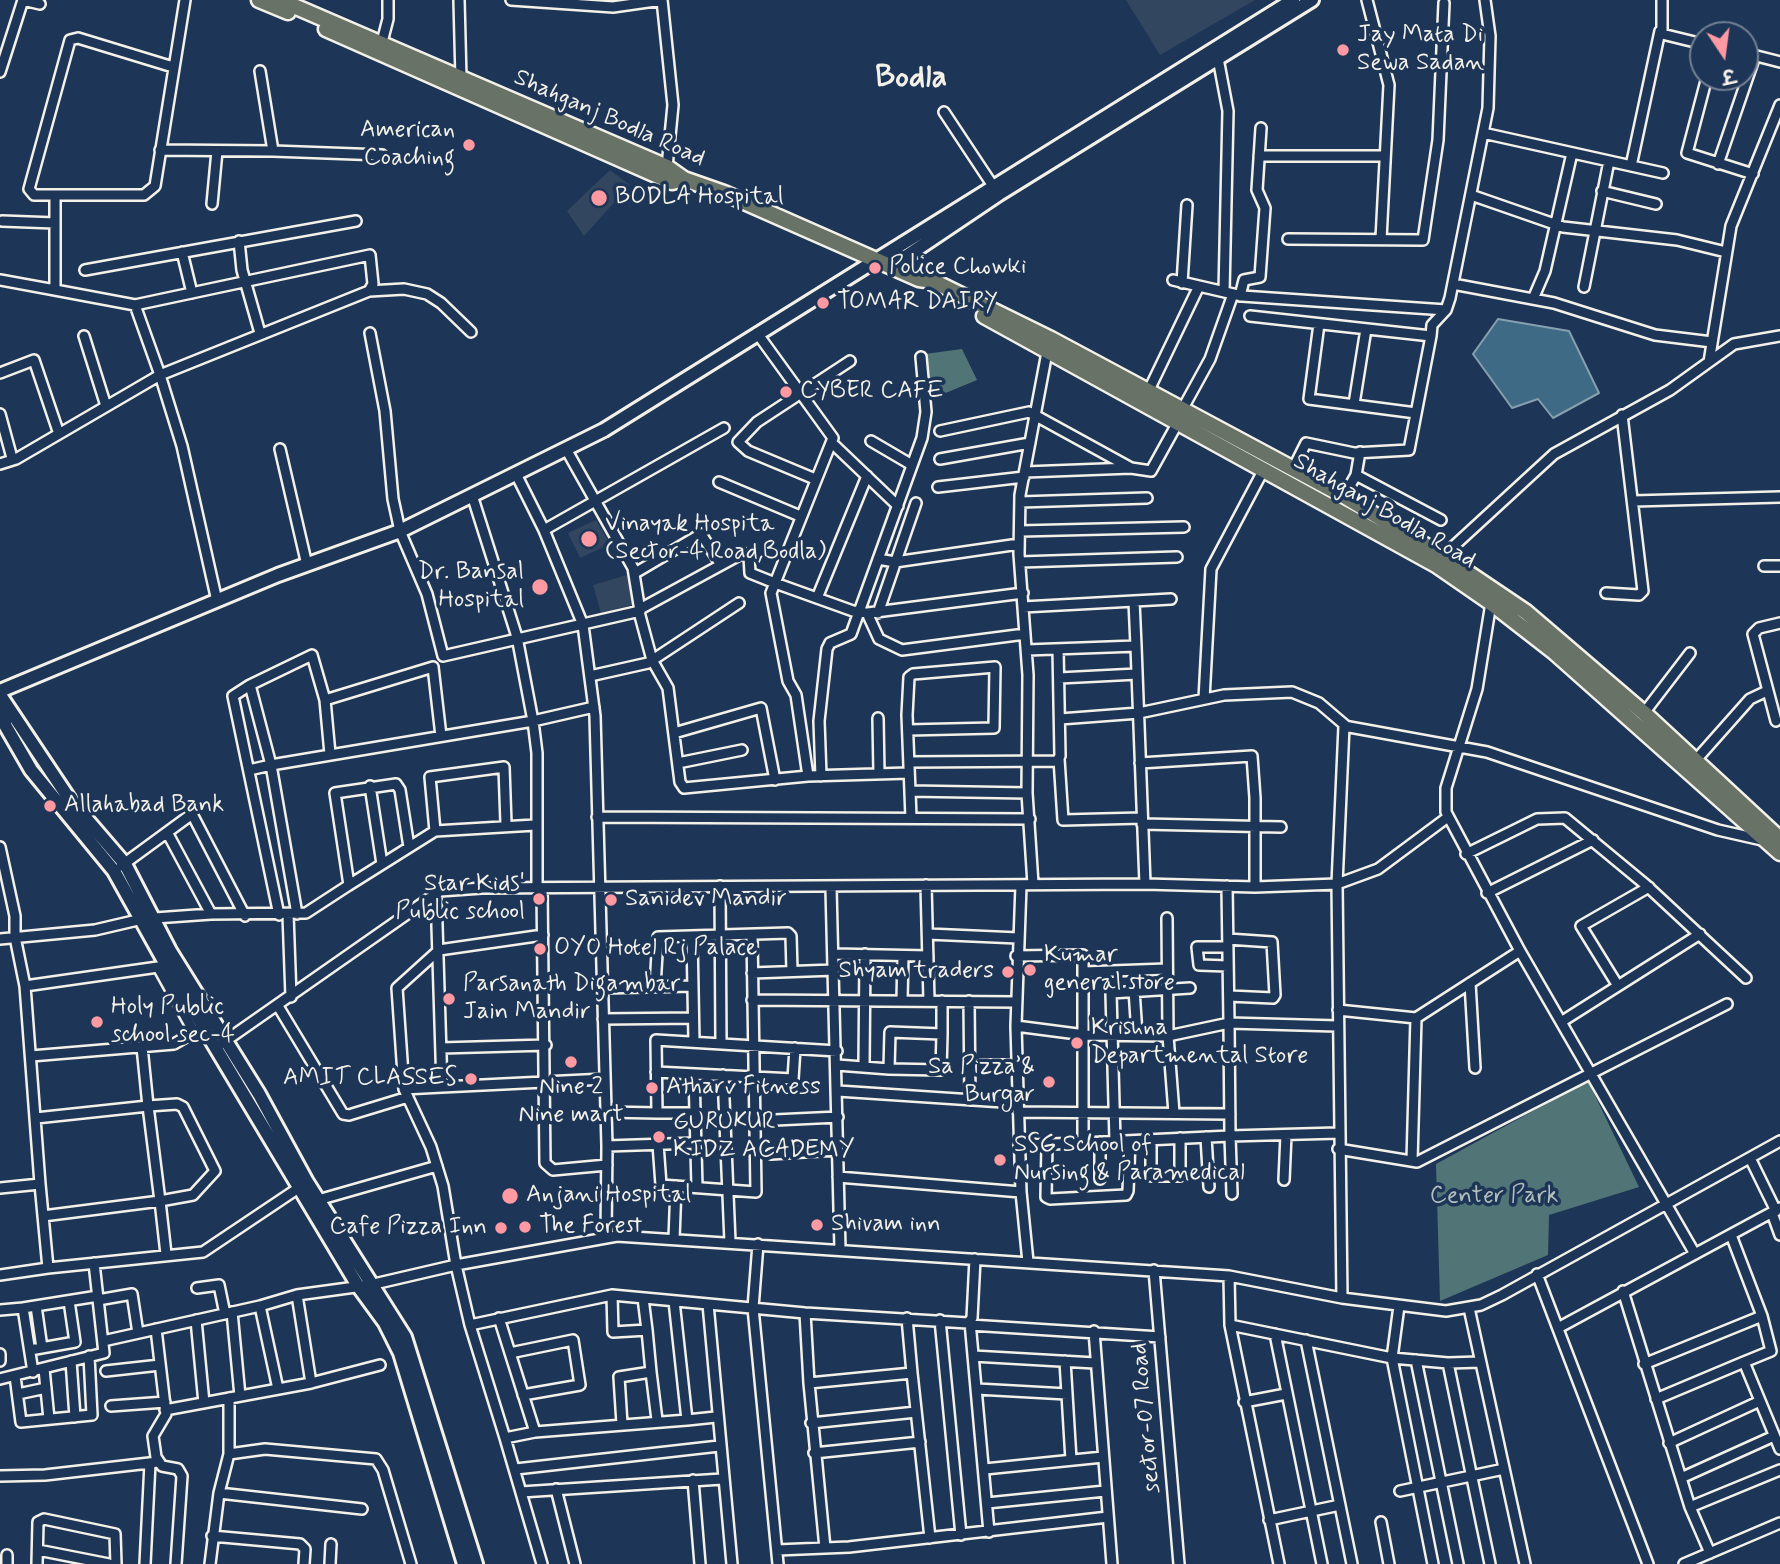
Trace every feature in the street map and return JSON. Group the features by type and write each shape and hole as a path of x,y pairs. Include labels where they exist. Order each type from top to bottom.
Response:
{"main road":[{"path":"259,0 672,182 684,179"},
{"name":"Shahganj Bodla Road","path":"280,0 667,167 684,179 724,192 919,279 933,281 1049,344 1181,410 1264,469 1420,556 1492,603 1615,705 1777,847"},
{"path":"464,1564 400,1353 385,1323 318,1200 221,1044 199,1030 148,919 119,867 30,770 5,725 2,697 217,601 400,531 604,430 829,287 886,263 1023,179 1217,54 1293,0"},
{"path":"886,263 993,186 1312,0"},
{"name":"Shahganj Bodla Road","path":"1049,344 1177,424 1216,436 1344,496 1443,556 1526,612 1644,713 1695,761 1777,847"},
{"path":"148,919 170,951 300,1187 364,1285 407,1344 476,1564"}],"street":[{"path":"0,72 23,0 40,4"},
{"path":"173,67 78,38 71,40 29,189 32,195 149,193 155,186 185,0"},
{"path":"382,42 388,19 388,0"},
{"path":"459,0 461,79"},
{"path":"511,0 613,7 662,0 673,105 667,167"},
{"path":"1367,0 1389,85 1381,239"},
{"path":"1293,470 1306,443 1360,452 1409,450 1433,326 1446,310 1488,108 1490,36 1485,0"},
{"path":"1631,166 1660,31 1662,0"},
{"path":"1288,239 1423,240 1438,140 1444,3"},
{"path":"1660,31 1663,35 1689,41"},
{"path":"1217,54 1228,111 1232,294"},
{"path":"1759,56 1780,62"},
{"path":"260,71 273,151"},
{"path":"1703,91 1686,150 1690,156 1753,174"},
{"path":"1718,164 1739,91"},
{"path":"1709,362 1731,226 1780,105"},
{"path":"944,112 993,186"},
{"path":"1181,410 1210,359 1232,294 1242,281 1261,277 1265,208 1257,194 1261,128"},
{"path":"1483,133 1663,173"},
{"path":"160,150 382,155"},
{"path":"212,204 217,151"},
{"path":"1533,299 1545,271 1553,224 1572,153"},
{"path":"1259,156 1385,156"},
{"path":"1584,287 1609,161"},
{"path":"1602,191 1656,204"},
{"path":"55,195 55,290"},
{"path":"1471,195 1553,224 1677,240 1727,252"},
{"path":"1187,205 1178,281 1232,294 1446,310"},
{"path":"2,221 55,223"},
{"path":"85,270 356,221"},
{"path":"239,242 245,281 260,333"},
{"path":"181,251 191,293"},
{"path":"0,279 135,305 370,255 373,284 369,291"},
{"path":"1452,284 1533,299 1655,335 1712,342"},
{"path":"1148,392 1199,286"},
{"path":"0,464 16,459 160,374 369,291 404,289 427,294 441,303 471,332"},
{"path":"135,305 182,446 217,601"},
{"path":"1250,316 1431,336"},
{"path":"1319,324 1309,399 1416,413"},
{"path":"1354,404 1366,329"},
{"path":"369,333 385,411 393,499 400,531 427,594 442,655 640,611 745,553 750,558 750,573 863,612 878,613 1023,593"},
{"path":"757,333 831,434 832,443 800,516 771,593 788,681 796,695 808,776"},
{"path":"84,336 106,406"},
{"path":"1443,556 1554,454 1671,390 1734,344 1780,336"},
{"path":"1033,884 1027,793 1027,650 1020,562 1020,502 1049,344"},
{"path":"821,776 819,721 827,649 830,643 851,635 863,612 878,559 922,438 925,418 921,358"},
{"path":"0,373 34,360 59,434"},
{"path":"815,480 738,444 757,422 850,361"},
{"path":"940,431 1029,412 1131,468"},
{"path":"0,414 12,458 16,459"},
{"path":"1606,593 1643,593 1622,415"},
{"path":"938,487 1024,474 1131,468 1152,470 1177,424"},
{"path":"544,530 724,428"},
{"path":"870,441 912,465"},
{"path":"832,443 898,506"},
{"path":"940,459 1030,443"},
{"path":"280,449 307,565"},
{"path":"566,449 597,500 635,573 640,611 652,660 668,688 680,782 687,788 808,776 909,773"},
{"path":"1344,496 1356,475 1360,452"},
{"path":"1204,699 1211,569 1264,469"},
{"path":"516,474 544,530 583,625 594,707 607,1146 606,1236"},
{"path":"1356,475 1440,520"},
{"path":"817,598 867,476"},
{"path":"719,482 800,516"},
{"path":"472,495 517,637 537,753 535,824 546,1045 547,1167 553,1170 607,1165"},
{"path":"1633,501 1780,497"},
{"path":"1020,502 1147,498"},
{"path":"878,613 916,503"},
{"path":"1020,531 1184,527"},
{"path":"635,573 702,534 721,565"},
{"path":"878,559 895,562 1020,544"},
{"path":"1020,562 1177,557"},
{"path":"1764,566 1780,566"},
{"path":"1023,607 1171,599"},
{"path":"1134,601 1145,884"},
{"path":"590,676 652,660 739,603"},
{"path":"1492,603 1482,666 1446,788 1448,817 1487,893 1695,1254"},
{"path":"863,612 879,639 902,650 1025,634"},
{"path":"1776,720 1753,634 1754,630 1780,623"},
{"path":"1027,650 1136,646"},
{"path":"1058,649 1060,815 1063,820 1281,827"},
{"path":"1644,713 1690,653"},
{"path":"288,914 249,770 233,696 312,655 325,701 330,754"},
{"path":"325,701 433,667 441,736"},
{"path":"908,730 994,728 995,667 911,675 908,730 911,818"},
{"path":"1059,678 1137,674"},
{"path":"250,685 271,765 288,914 291,997"},
{"path":"1695,761 1750,699 1767,691"},
{"path":"1059,719 1139,713 1204,699 1292,692 1319,703 1337,715 1346,726 1429,744 1458,746 1622,795 1718,830 1777,847"},
{"path":"249,770 533,721 594,707"},
{"path":"674,733 761,708 775,780"},
{"path":"878,718 879,774"},
{"path":"1342,1298 1338,1149 1337,884 1346,726"},
{"path":"678,763 742,750"},
{"path":"1140,763 1252,756 1255,887"},
{"path":"909,762 1054,762 1059,759"},
{"path":"435,831 431,776 500,766 505,770 506,824"},
{"path":"349,885 335,793 391,783 398,786 409,847"},
{"path":"370,786 382,864"},
{"path":"910,791 1027,793"},
{"path":"119,867 192,814 245,916"},
{"path":"1466,854 1548,816 1565,818 1648,887 1746,978"},
{"path":"597,817 1030,819"},
{"path":"221,1044 436,893 482,888 831,888 1033,884 1255,887 1337,884 1378,869 1448,817"},
{"path":"0,939 95,930 148,919 211,914 245,916 306,913 435,831 535,824"},
{"path":"168,834 211,914"},
{"path":"1487,893 1593,840"},
{"path":"0,852 15,916 15,937 25,986 48,1268"},
{"path":"926,885 929,1001"},
{"path":"1020,885 1016,1026 1021,1192 1028,1262"},
{"path":"720,886 721,1044"},
{"path":"1227,886 1232,1194"},
{"path":"1618,986 1581,926 1648,887"},
{"path":"831,888 836,999 840,1249"},
{"path":"436,893 442,1087"},
{"path":"1167,918 1168,1035 1174,1113"},
{"path":"1561,1022 1700,933"},
{"path":"655,987 656,938 790,934 792,971"},
{"path":"928,934 1018,938"},
{"path":"542,935 439,950 397,988 406,1093 443,1186 456,1265 470,1325 516,1469 542,1564"},
{"path":"659,1144 661,1185 756,1192 752,1077 752,935"},
{"path":"692,937 694,1042"},
{"path":"1228,966 1199,965 1197,947 1272,942 1273,998 1228,996"},
{"path":"1338,1010 1416,1018 1520,951"},
{"path":"834,954 928,956"},
{"path":"864,1066 865,954"},
{"path":"1016,956 1083,955 1083,1143"},
{"path":"902,1000 903,956"},
{"path":"25,986 158,967 199,1030 174,1044 31,1056"},
{"path":"1084,972 1167,969"},
{"path":"752,973 834,970"},
{"path":"1470,983 1475,1068"},
{"path":"602,988 693,986"},
{"path":"1115,1141 1112,991 1190,988"},
{"path":"1134,990 1137,1034"},
{"path":"752,1000 1016,1002"},
{"path":"837,1065 941,1070 942,1001"},
{"path":"969,1001 970,1100"},
{"path":"1338,1149 1417,1162 1727,1004"},
{"path":"278,1006 342,1114 349,1115 406,1093 442,1087 605,1079"},
{"path":"603,1019 693,1018"},
{"path":"1412,1161 1416,1018"},
{"path":"1016,1026 1085,1035 1168,1035 1229,1023 1338,1026"},
{"path":"889,1069 890,1032 942,1034"},
{"path":"657,1113 656,1040 837,1051"},
{"path":"441,1048 546,1045"},
{"path":"142,1047 166,1254"},
{"path":"656,1072 793,1079 794,1048"},
{"path":"969,1065 1017,1065"},
{"path":"694,1074 697,1187"},
{"path":"723,1075 730,1242"},
{"path":"838,1091 970,1100 1083,1112 1230,1114"},
{"path":"36,1118 148,1106 182,1106 215,1169 193,1195 43,1216"},
{"path":"606,1112 695,1113"},
{"path":"754,1121 838,1117"},
{"path":"1019,1145 1338,1133"},
{"path":"1284,1180 1286,1135"},
{"path":"1206,1137 1209,1187"},
{"path":"1151,1140 1151,1176 1180,1176 1180,1138"},
{"path":"1047,1144 1046,1197 1050,1199 1128,1194 1130,1141"},
{"path":"1100,1142 1100,1179"},
{"path":"103,1341 260,1306 297,1295 364,1285 606,1236 1154,1269 1229,1276 1342,1298 1446,1311 1469,1308 1502,1295 1780,1142"},
{"path":"607,1146 696,1143"},
{"path":"771,1154 838,1150"},
{"path":"1750,1158 1776,1211 1780,1235"},
{"path":"318,1200 437,1166"},
{"path":"838,1177 1021,1192"},
{"path":"0,1188 40,1184"},
{"path":"674,1239 676,1186"},
{"path":"0,1275 207,1250 300,1187"},
{"path":"1558,1328 1776,1211"},
{"path":"1656,1399 1771,1351 1762,1317 1731,1235"},
{"path":"758,1244 754,1308 778,1564"},
{"path":"975,1259 970,1323 989,1532"},
{"path":"0,1379 104,1353 94,1263"},
{"name":"sector-07 Road","path":"1154,1269 1179,1564"},
{"path":"1537,1274 1648,1564"},
{"path":"1229,1276 1230,1325 1279,1564"},
{"path":"197,1288 219,1285 229,1313 240,1396"},
{"path":"1623,1291 1690,1507 1710,1553"},
{"path":"0,1310 132,1294 138,1333"},
{"path":"297,1295 311,1383"},
{"path":"470,1325 612,1295 805,1313 940,1320 1160,1337"},
{"path":"612,1295 613,1332 647,1330"},
{"path":"643,1298 657,1420"},
{"path":"30,1350 75,1342 69,1301"},
{"path":"674,1301 687,1420"},
{"path":"708,1304 716,1417 732,1564"},
{"path":"36,1306 42,1348"},
{"path":"260,1306 278,1389"},
{"path":"1399,1306 1392,1358 1433,1564"},
{"path":"23,1308 33,1372"},
{"path":"1469,1308 1525,1564"},
{"path":"805,1313 811,1423 825,1548"},
{"path":"1644,1364 1762,1317"},
{"path":"499,1318 535,1432"},
{"path":"907,1318 930,1538"},
{"path":"196,1320 204,1403"},
{"path":"940,1320 961,1535"},
{"path":"1230,1325 1392,1358 1448,1363 1480,1362"},
{"path":"145,1564 154,1462 153,1436 165,1419 156,1329"},
{"path":"1094,1331 1112,1564"},
{"path":"1275,1335 1322,1564"},
{"path":"510,1353 573,1340 580,1385 523,1395"},
{"path":"1306,1340 1352,1564"},
{"path":"0,1354 0,1361"},
{"path":"15,1376 21,1422 94,1413 89,1356"},
{"path":"973,1356 1095,1363"},
{"path":"1416,1360 1458,1564"},
{"path":"71,1361 75,1417"},
{"path":"1065,1361 1071,1460"},
{"path":"1744,1362 1780,1449"},
{"path":"1448,1363 1490,1564"},
{"path":"106,1371 160,1365"},
{"path":"111,1406 204,1403 311,1383 380,1365"},
{"path":"44,1369 49,1419"},
{"path":"622,1424 619,1377 651,1372"},
{"path":"809,1383 912,1373"},
{"path":"18,1394 46,1388"},
{"path":"976,1389 1067,1394"},
{"path":"1244,1402 1286,1394"},
{"path":"210,1564 219,1493 229,1454 229,1398"},
{"path":"1669,1443 1760,1401"},
{"path":"811,1423 916,1412"},
{"path":"505,1438 535,1432 716,1417"},
{"path":"1681,1478 1774,1436"},
{"path":"814,1453 920,1442"},
{"path":"516,1469 719,1446"},
{"path":"229,1454 265,1449 376,1459 383,1470 411,1564"},
{"path":"985,1469 1103,1457"},
{"path":"0,1476 45,1475 154,1462 182,1473 176,1564"},
{"path":"1400,1491 1504,1469"},
{"path":"1690,1507 1780,1470"},
{"path":"521,1492 722,1479"},
{"path":"693,1480 700,1564"},
{"path":"556,1489 575,1564"},
{"path":"987,1503 1105,1491"},
{"path":"219,1493 362,1509"},
{"path":"1269,1520 1340,1505"},
{"path":"777,1550 961,1535 1108,1517"},
{"path":"37,1564 38,1522 44,1519 116,1534 116,1564"},
{"path":"1381,1522 1389,1564"},
{"path":"1684,1564 1780,1523"},
{"path":"212,1536 300,1544 305,1549 304,1564"},
{"path":"330,1564 331,1544"},
{"path":"38,1550 109,1564"}],"shaded area":[{"path":"1126,0 1255,0 1160,55"},
{"name":"BODLA Hospital","path":"610,170 630,185 584,236 567,211"},
{"path":"1498,319 1569,331 1599,393 1553,418 1538,399 1512,408 1473,354"},
{"name":"Vinayak Hospita (Sector-4 Road,Bodla)","path":"596,520 610,544 580,558 568,533"},
{"path":"627,575 635,604 601,613 593,585"}],"green space":[{"path":"962,349 977,380 931,399 925,354"},
{"name":"Center Park","path":"1588,1081 1639,1187 1549,1215 1548,1255 1440,1301 1436,1164"}],"place":[{"name":"Jay Mata Di Sewa Sadan","path":"1343,50"},
{"name":"American Coaching","path":"469,145"},
{"name":"BODLA Hospital","path":"599,198"},
{"name":"Police Chowki","path":"875,268"},
{"name":"TOMAR DAIRY","path":"823,303"},
{"name":"CYBER CAFE","path":"786,392"},
{"name":"Vinayak Hospita (Sector-4 Road,Bodla)","path":"589,539"},
{"name":"Dr. Bansal Hospital","path":"540,587"},
{"name":"Allahabad Bank","path":"50,806"},
{"name":"Star Kids' Public school","path":"539,899"},
{"name":"Sanidev Mandir","path":"611,900"},
{"name":"OYO Hotel Rj Palace","path":"540,949"},
{"name":"Kumar general store","path":"1030,970"},
{"name":"Shyam traders","path":"1008,972"},
{"name":"Parsanath Digambar Jain Mandir","path":"449,999"},
{"name":"Holy Public school sec-4","path":"97,1022"},
{"name":"Krishna Departmental Store","path":"1077,1043"},
{"name":"Nine 2 Nine mart","path":"571,1062"},
{"name":"AMIT CLASSES","path":"471,1079"},
{"name":"Sa Pizza’& Burgar","path":"1049,1082"},
{"name":"Atharv Fitness","path":"652,1088"},
{"name":"GURUKUR KIDZ ACADEMY","path":"659,1137"},
{"name":"SSG School of Nursing & Paramedical","path":"1000,1160"},
{"name":"Anjani Hospital","path":"510,1196"},
{"name":"Shivam inn","path":"817,1225"},
{"name":"The Forest","path":"525,1227"},
{"name":"Cafe Pizza Inn","path":"501,1228"}],"district":[{"name":"Bodla","path":"911,79"}]}
